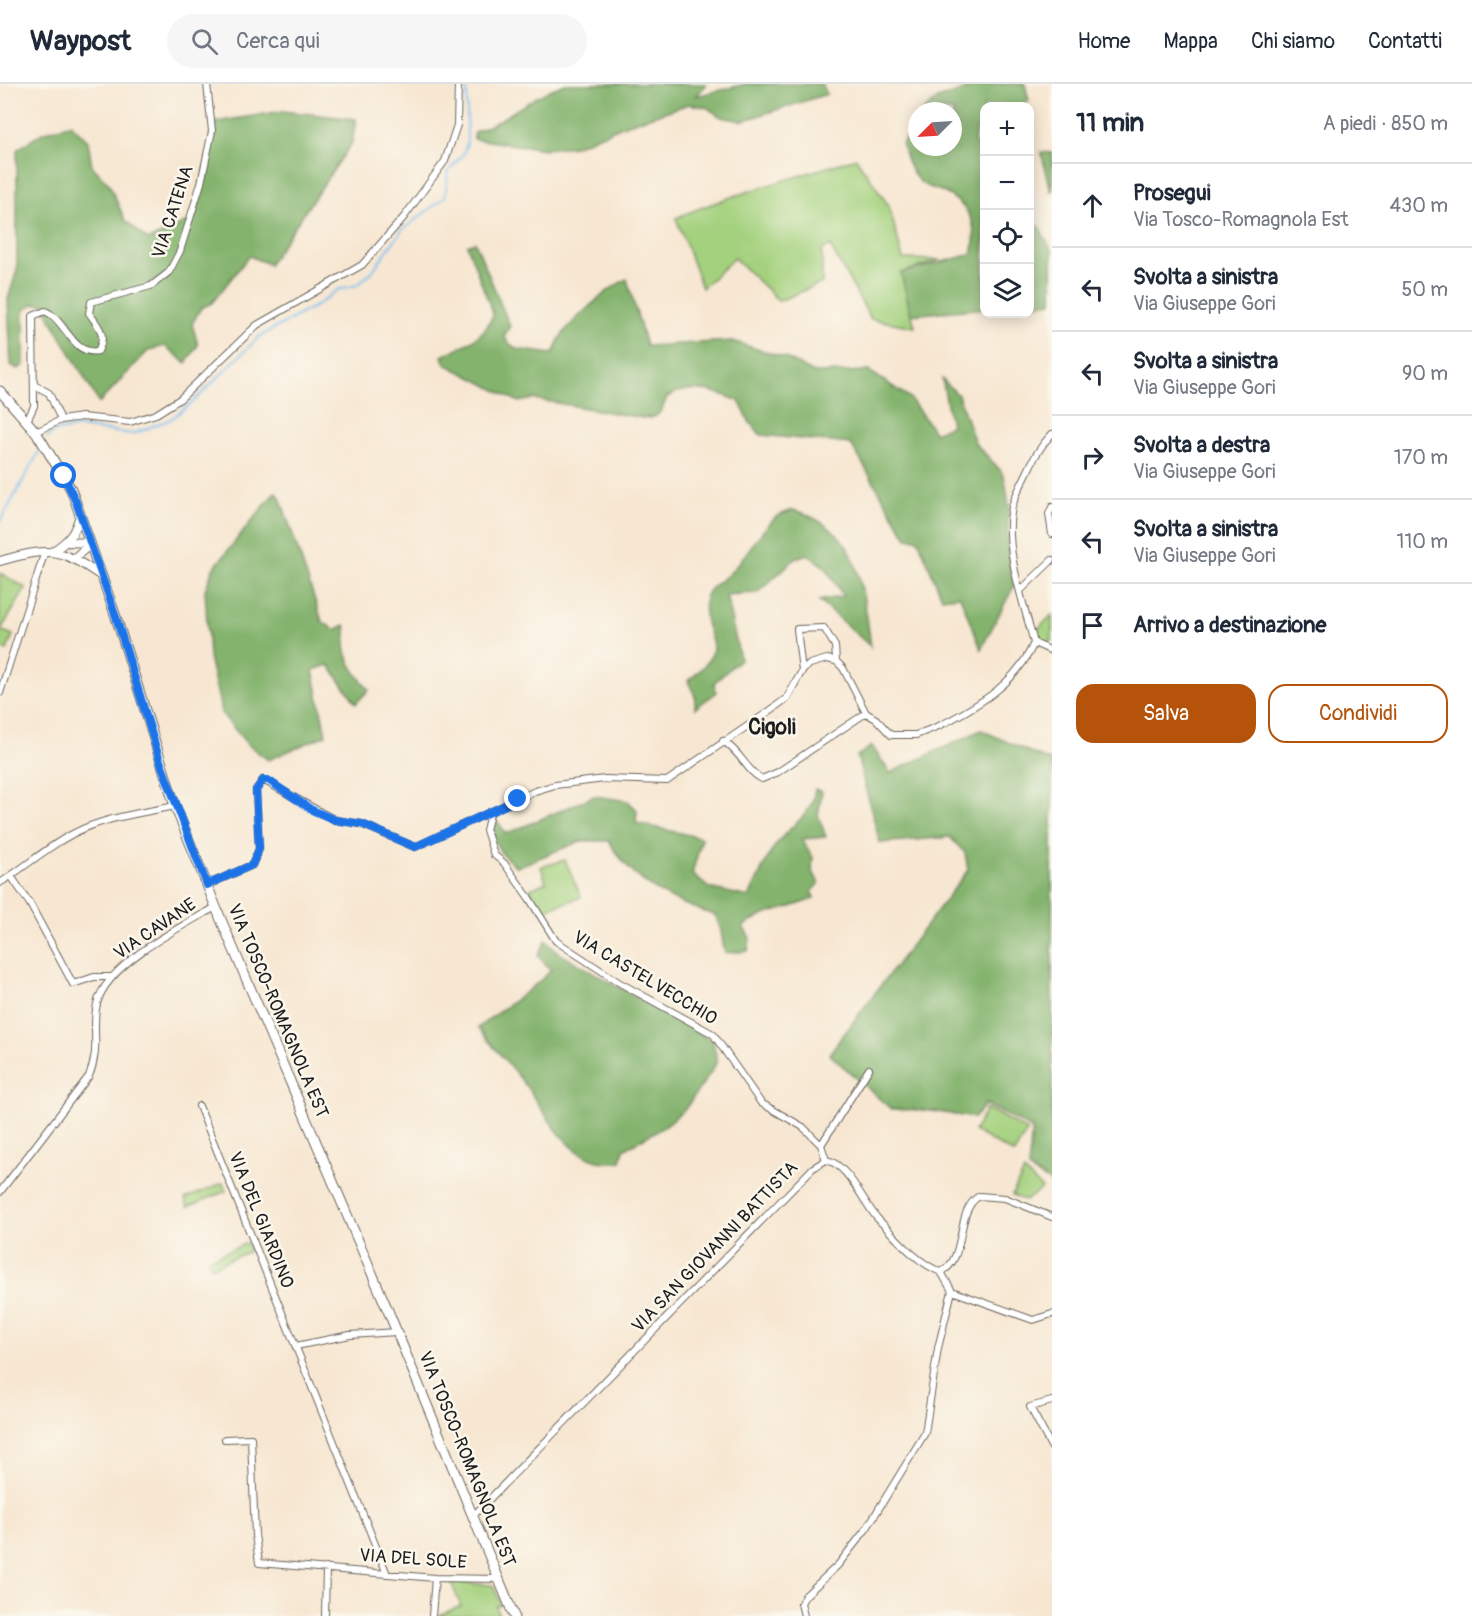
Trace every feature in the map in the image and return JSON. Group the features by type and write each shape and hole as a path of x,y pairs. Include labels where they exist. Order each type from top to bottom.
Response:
{"main road":[{"name":"VIA TOSCO-ROMAGNOLA EST","path":"0,391 36,432 64,476 80,514 176,806 207,885 397,1332 514,1616"},
{"path":"0,561 49,551 68,542 75,532 80,514"},
{"path":"68,542 90,544"},
{"path":"74,558 90,544"},
{"path":"49,551 74,558 101,576"}],"street":[{"name":"VIA CATENA","path":"27,421 34,406 33,316 45,311 56,316 79,347 90,352 98,351 104,341 102,331 88,314 91,302 151,286 169,272 180,251 201,183 212,130 207,84"},
{"path":"36,432 61,420 82,417 130,422 156,414 180,399 256,325 362,266 404,217 445,162 456,125 458,84"},
{"path":"34,385 49,393 61,420"},
{"path":"207,885 252,865 259,849 256,790 263,780 268,780 312,810 335,820 362,824 415,847 466,822 490,814 535,791 555,784 605,779 667,781 787,698 802,671 815,661 826,659 836,661 843,668 866,713 876,719 891,735 916,735 943,724 1005,685 1028,657 1034,643 1011,550 1010,528 1012,506 1035,455 1052,434"},
{"path":"1052,507 1049,514 1052,534"},
{"path":"0,693 49,551"},
{"path":"1021,590 1052,560"},
{"path":"802,671 797,629 824,627 835,646 836,661"},
{"path":"1034,643 1052,651"},
{"path":"723,741 745,759 754,776 762,779 769,777 866,713"},
{"path":"0,884 63,839 86,828 111,819 176,806"},
{"name":"VIA CASTELVECCHIO","path":"490,814 486,830 494,855 504,863 556,941 620,983 713,1034 761,1103 803,1128 821,1146 826,1160"},
{"path":"11,876 30,904 73,984 94,977 101,979 111,977"},
{"name":"VIA CAVANE","path":"0,1192 89,1076 97,1058 96,1006 99,996 111,977 150,946 216,907"},
{"path":"821,1146 869,1069"},
{"name":"VIA DEL GIARDINO","path":"199,1106 387,1574"},
{"name":"VIA SAN GIOVANNI BATTISTA","path":"473,1516 813,1168 826,1160 839,1166 876,1217 906,1246 928,1267 942,1272"},
{"path":"804,1616 801,1603 805,1596 838,1565 867,1528 925,1432 938,1348 952,1292 942,1272 952,1264 970,1204 979,1196 1005,1198 1052,1217"},
{"path":"952,1292 1033,1320 1052,1314"},
{"path":"296,1346 350,1335 397,1332"},
{"path":"1052,1401 1030,1407 1052,1448"},
{"name":"VIA DEL SOLE","path":"225,1439 251,1438 255,1535 259,1563 435,1578 499,1579"},
{"path":"325,1616 326,1568"},
{"path":"432,1616 435,1578"}],"green space":[{"path":"566,84 707,84 696,96 746,84 822,84 827,94 742,121 721,117 706,107 689,104 625,125 575,146 545,149 474,139 474,132 498,121 542,94"},
{"path":"981,84 1025,84 1029,101 980,102 980,126 977,129 974,142 980,150 980,308 911,315 901,273 972,254 974,243 973,224 965,209 950,196 925,185 915,176 902,144 908,133 908,156 962,156 962,102 934,102"},
{"path":"283,111 356,119 352,143 269,264 249,256 212,303 201,308 192,324 198,345 186,363 165,346 149,350 99,403 42,304 34,304 24,310 24,365 18,369 11,365 8,299 17,270 17,150 42,133 71,124 88,141 92,166 109,184 125,220 148,240 194,219 216,122"},
{"path":"1041,152 1052,153 1052,191 1051,191"},
{"path":"856,158 889,206 903,259 940,260 901,273 915,327 871,319 830,246 822,250 822,283 779,301 734,258 702,288 676,218 742,193"},
{"path":"1034,225 1038,225 1052,251 1052,302 1034,304"},
{"path":"475,242 510,326 505,334 506,340 516,349 552,354 557,342 581,314 610,289 627,279 646,346 732,341 786,358 814,373 869,371 909,397 935,433 951,425 942,379 958,395 975,443 1000,470 1005,479 1009,507 1007,547 1014,586 981,649 960,596 942,598 918,539 907,538 851,444 761,435 750,423 739,401 703,390 685,390 667,397 656,415 643,418 534,399 519,402 445,364 442,356 479,335 490,322 493,314 467,245"},
{"path":"275,492 280,497 322,621 335,630 345,625 348,657 369,690 356,703 329,665 313,670 326,735 268,760 247,744 222,714 209,657 205,590 213,569"},
{"path":"793,510 809,516 832,530 849,550 860,583 871,647 819,601 843,596 826,568 807,554 796,558 757,593 726,595 740,659 714,683 716,693 695,708 695,696 688,681 710,658 713,649 705,614 706,596 711,588 729,574 776,517"},
{"path":"0,573 26,588 2,628 0,627"},
{"path":"1052,615 1052,640 1045,644 1036,638 1035,632"},
{"path":"0,630 13,635 7,650 0,648"},
{"path":"981,730 1052,762 1052,1183 1028,1169 1032,1129 986,1104 974,1118 932,1111 891,1109 829,1054 968,870 965,853 950,837 880,843 857,756 872,746 890,773"},
{"path":"815,789 822,792 818,815 826,837 802,839 813,858 812,869 819,884 812,891 814,898 759,917 743,927 750,938 748,951 725,953 721,929 715,915 668,897 641,880 609,841 581,841 517,867 500,850 492,827 498,822 506,834 594,796 628,801 637,810 636,823 702,838 692,874 709,888 749,897 775,846 810,807"},
{"path":"565,860 581,897 541,911 530,889 546,882 541,867"},
{"path":"546,940 559,953 713,1041 717,1060 714,1068 685,1109 664,1127 624,1149 621,1161 604,1162 590,1158 576,1150 564,1139 520,1079 478,1028 534,986 551,970 538,956"},
{"path":"987,1108 1027,1131 1014,1154 974,1131"},
{"path":"1024,1171 1042,1189 1025,1201 1012,1195"},
{"path":"223,1183 226,1191 188,1207 185,1199"},
{"path":"247,1243 250,1251 211,1267 208,1259"},
{"path":"451,1582 493,1585 501,1604 496,1606 499,1615 437,1616 461,1606"}],"waterway":[{"path":"47,438 53,432 78,427 133,434 171,419 193,402 259,337 319,304 337,290 357,285 371,273 402,230 445,197 448,172 464,153 467,142 467,84"},
{"path":"0,522 40,450"}],"district":[{"name":"Cigoli","path":"772,727"}],"route":[{"path":"64,476 76,502 116,617 160,761 207,885 252,865 259,849 256,790 259,782 263,780 268,780 312,810 335,820 362,824 415,847 430,842 466,822 490,814 518,799"}]}
